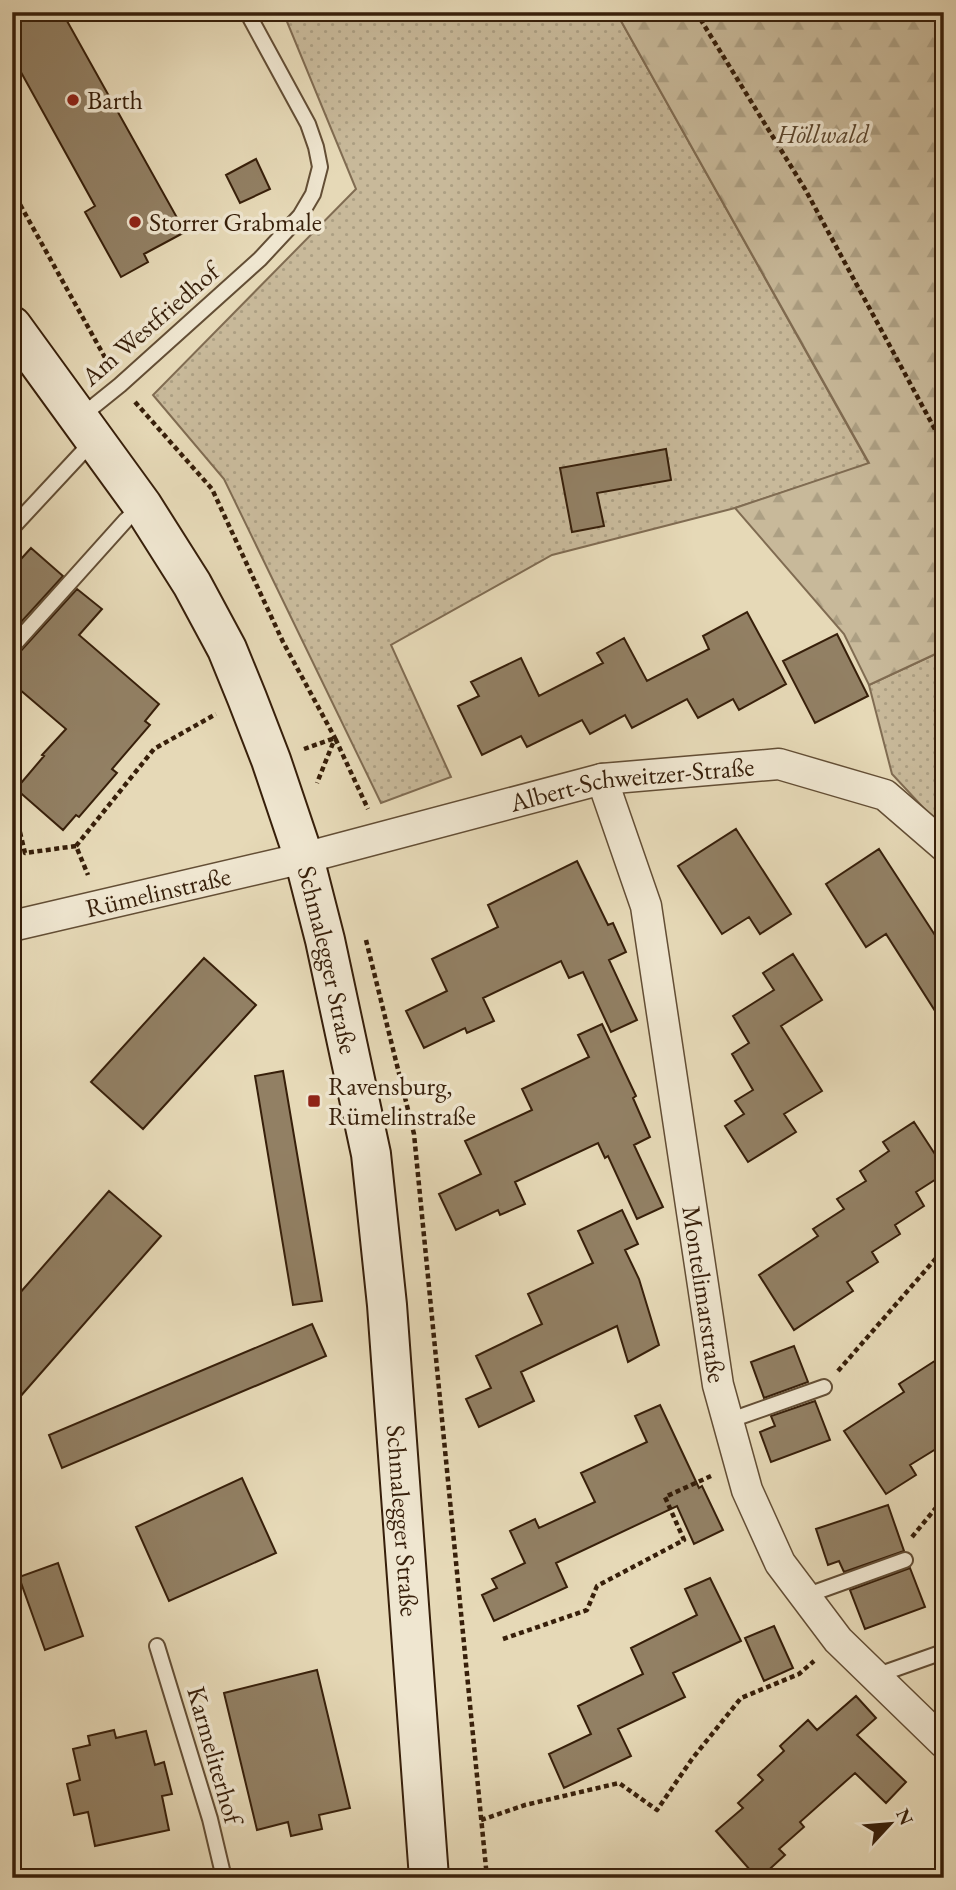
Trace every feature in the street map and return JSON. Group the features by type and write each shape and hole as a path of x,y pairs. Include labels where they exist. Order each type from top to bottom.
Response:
{"street":[{"name":"Schmalegger Straße","path":"12,326 142,505 192,584 227,649 271,760 304,858 325,940 371,1154 387,1305 429,1878"},
{"name":"Albert-Schweitzer-Straße","path":"304,858 602,779 779,764 885,795 944,846"},
{"name":"Montelimarstraße","path":"602,779 646,906 718,1385 747,1490 780,1563 838,1640 938,1731"},
{"name":"Rümelinstraße","path":"12,926 304,858"}],"lane":[{"name":"Am Westfriedhof","path":"12,528 120,385 260,260 300,216 313,194 320,167 308,124 247,12"},
{"path":"12,647 142,505"},
{"path":"728,1421 824,1387"},
{"path":"805,1596 905,1560"},
{"name":"Karmeliterhof","path":"157,1646 210,1819 224,1878"},
{"path":"875,1676 943,1652"}],"path":[{"path":"696,12 805,190 944,446"},
{"path":"12,190 120,385 212,489 283,642 335,738 381,838"},
{"path":"12,799 25,853 76,846 154,749 218,713"},
{"path":"315,788 335,738"},
{"path":"76,846 100,905"},
{"path":"824,1387 944,1249"},
{"path":"503,1639 587,1610 597,1587 684,1540 665,1497 740,1462"},
{"path":"905,1560 908,1542 944,1498"},
{"path":"481,1820 526,1805 619,1783 657,1811 692,1759 741,1698 799,1674 838,1640"}],"green space":[{"path":"283,12 616,12 869,464 735,508 552,555 391,645 451,777 381,803 224,479 153,395 356,189"},
{"name":"Höllwald","path":"616,12 944,12 944,650 869,685 844,634 735,508 869,463"},
{"path":"944,650 944,830 892,774 869,685"}],"building":[{"path":"12,12 62,12 185,232 144,254 148,262 121,277 85,212 95,206 12,56"},
{"path":"256,159 270,189 240,203 226,175"},
{"path":"666,449 671,480 597,493 604,526 572,532 560,468"},
{"path":"31,548 63,576 12,632 12,569"},
{"path":"77,589 102,609 79,635 159,704 145,721 150,725 112,769 117,773 79,817 76,815 63,830 16,789 66,729 12,683 12,656 19,653"},
{"path":"747,612 786,684 739,710 733,699 698,718 687,699 632,728 625,715 590,734 582,720 527,747 521,736 482,755 458,706 479,696 471,682 521,658 539,696 603,663 597,653 624,638 647,681 709,649 703,636"},
{"path":"837,634 868,696 815,723 783,661"},
{"path":"736,829 791,914 760,934 749,917 722,934 678,866"},
{"path":"879,849 944,949 944,1025 886,934 866,947 826,884"},
{"path":"577,861 608,925 613,923 626,952 609,960 637,1020 611,1032 583,972 569,978 561,961 483,998 494,1021 467,1033 465,1028 424,1048 406,1011 447,991 432,959 498,927 488,905"},
{"path":"793,954 822,1000 781,1026 822,1091 784,1114 796,1132 748,1162 725,1126 744,1114 735,1101 753,1090 732,1054 749,1043 733,1016 774,990 763,973"},
{"path":"204,958 256,1005 143,1129 91,1082"},
{"path":"602,1024 636,1096 633,1098 650,1137 634,1145 663,1207 637,1219 608,1156 605,1158 598,1143 515,1182 525,1204 500,1215 498,1210 456,1230 439,1194 481,1174 465,1141 532,1110 522,1089 589,1057 578,1035"},
{"path":"283,1071 322,1301 293,1305 255,1076"},
{"path":"914,1122 944,1168 944,1174 916,1192 924,1206 895,1225 900,1234 872,1252 878,1262 847,1282 853,1291 794,1330 759,1275 818,1236 813,1229 844,1209 837,1199 866,1181 860,1171 889,1151 883,1142"},
{"path":"109,1191 161,1236 12,1406 12,1302"},
{"path":"622,1210 638,1244 625,1250 639,1279 659,1345 628,1362 617,1326 521,1372 534,1401 479,1427 466,1399 491,1388 476,1356 542,1324 528,1294 593,1263 578,1231"},
{"path":"312,1324 326,1356 62,1468 49,1435"},
{"path":"794,1346 808,1382 764,1398 751,1362"},
{"path":"944,1355 944,1444 910,1465 916,1475 886,1494 844,1431 904,1392 899,1384"},
{"path":"815,1401 830,1440 771,1462 760,1432 775,1426 771,1416"},
{"path":"660,1405 699,1488 702,1486 723,1530 694,1544 677,1506 556,1563 567,1587 494,1621 482,1595 497,1588 492,1579 525,1563 510,1531 535,1519 539,1528 595,1502 581,1473 647,1442 635,1416"},
{"path":"242,1478 276,1553 169,1601 136,1527"},
{"path":"888,1505 904,1551 844,1572 839,1561 828,1565 816,1529"},
{"path":"58,1563 83,1636 45,1650 19,1577"},
{"path":"910,1568 925,1607 865,1629 850,1590"},
{"path":"710,1578 741,1641 673,1673 685,1697 618,1729 631,1756 564,1788 549,1754 591,1734 578,1706 643,1674 631,1648 697,1615 685,1589"},
{"path":"774,1626 793,1668 764,1681 745,1638"},
{"path":"317,1670 350,1808 319,1815 322,1829 291,1836 288,1822 257,1830 224,1693"},
{"path":"856,1696 876,1718 857,1735 906,1782 886,1803 855,1773 800,1822 804,1827 779,1849 785,1855 757,1878 716,1831 743,1808 738,1803 763,1780 758,1775 784,1751 780,1746 808,1720 817,1730"},
{"path":"114,1730 116,1738 146,1731 155,1765 164,1762 172,1794 162,1796 169,1830 95,1846 88,1812 74,1815 67,1784 80,1780 73,1749 90,1745 88,1736"}],"place":[{"name":"Barth","path":"73,100"},
{"name":"Storrer Grabmale","path":"135,222"},
{"name":"Ravensburg, Rümelinstraße","path":"314,1101"}]}
